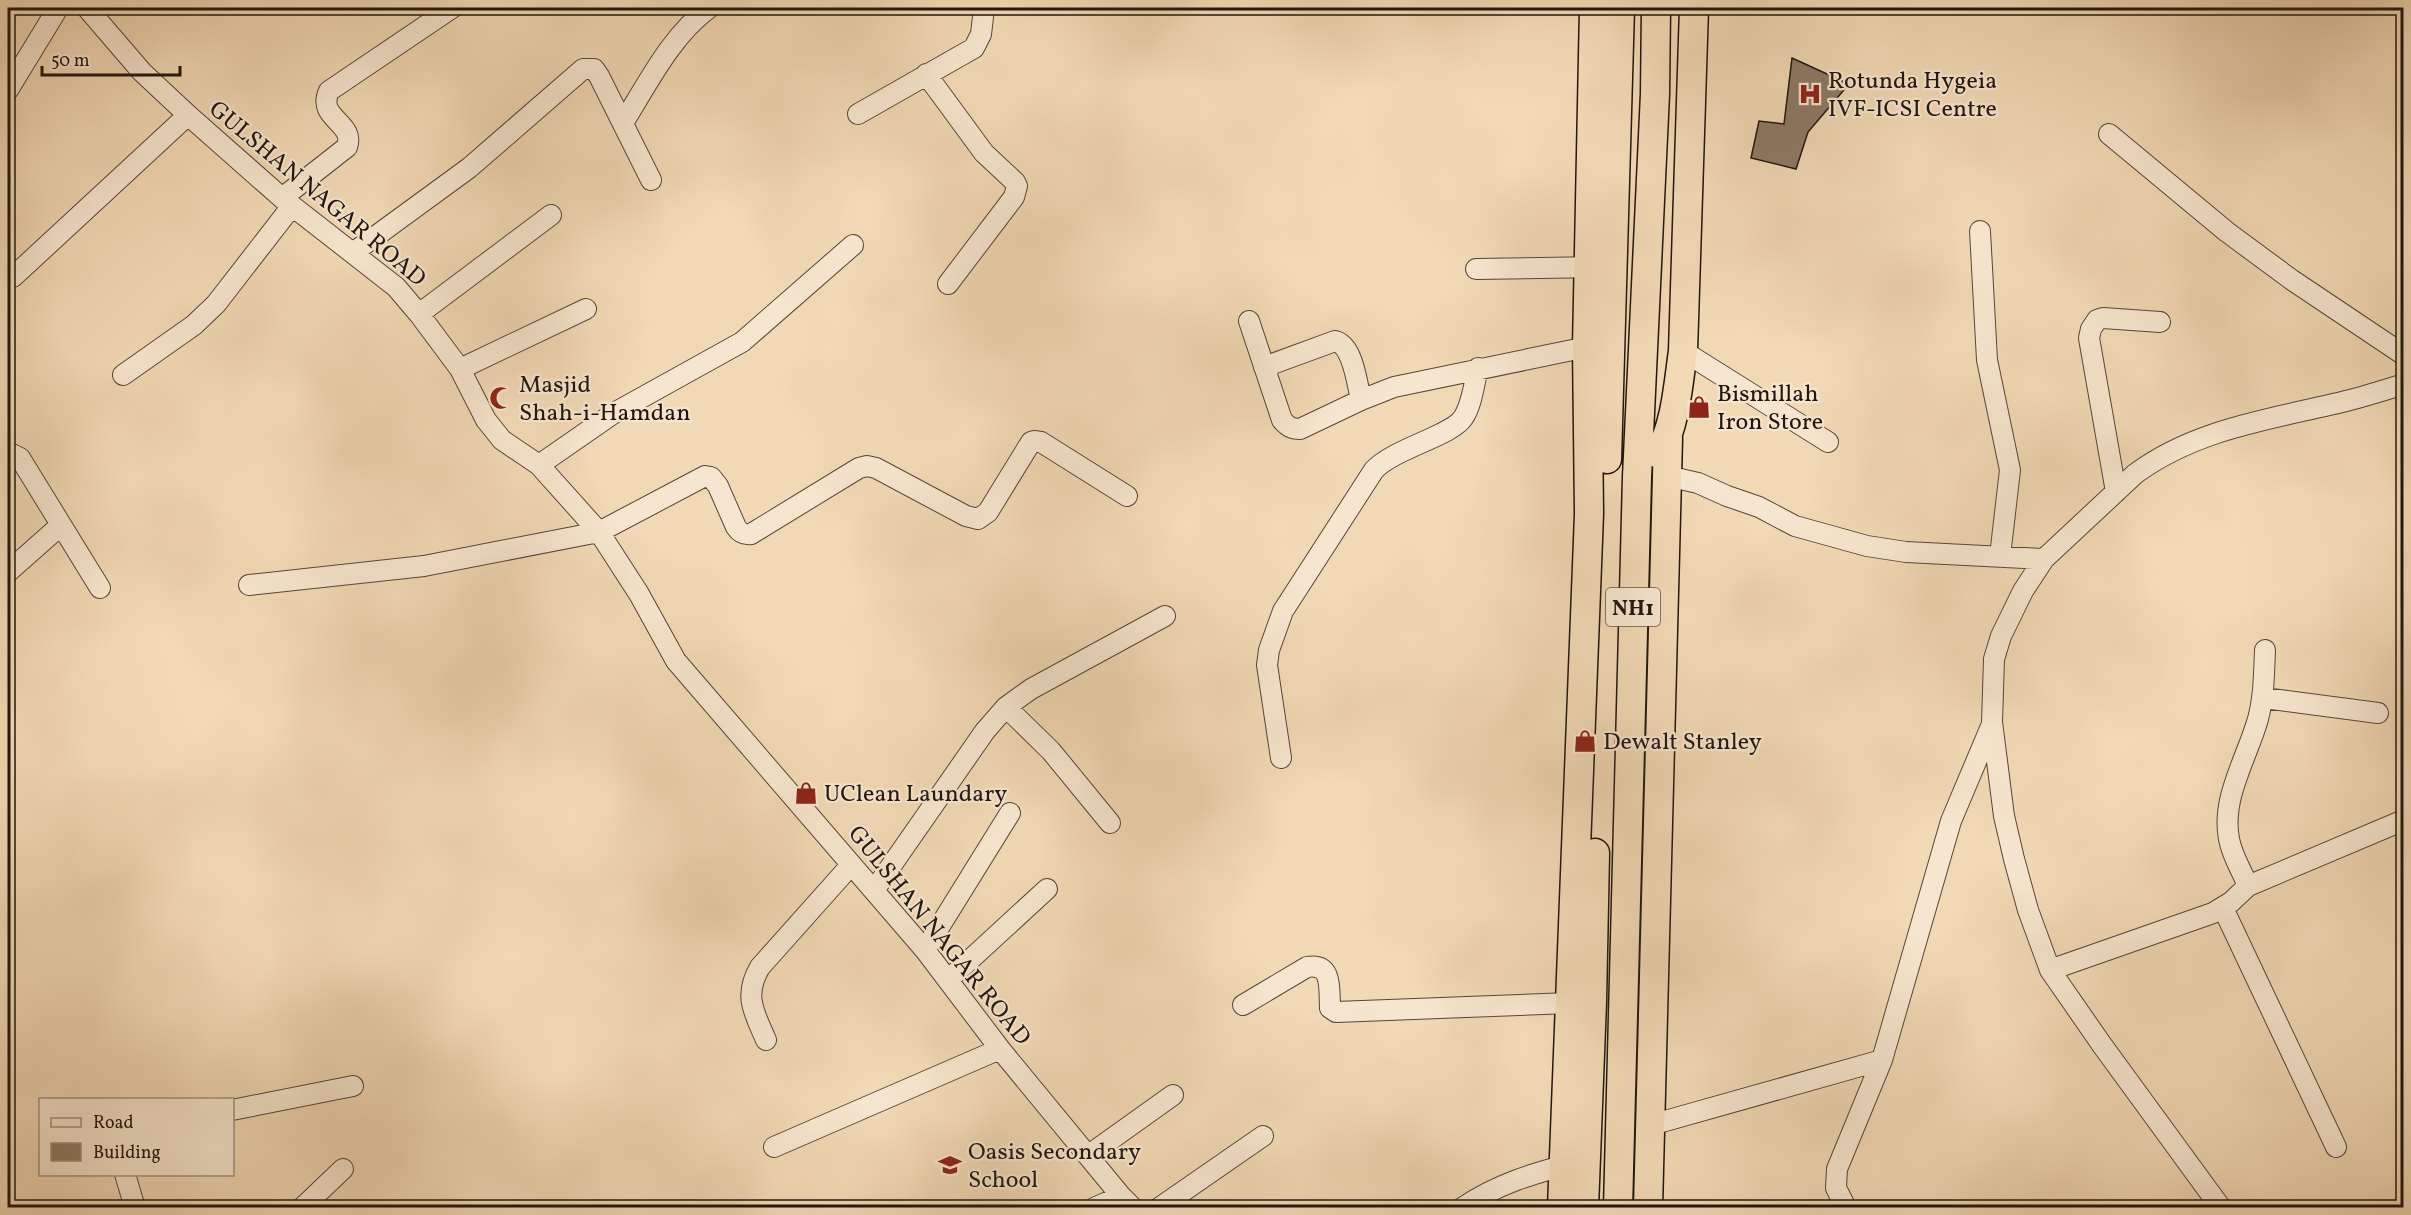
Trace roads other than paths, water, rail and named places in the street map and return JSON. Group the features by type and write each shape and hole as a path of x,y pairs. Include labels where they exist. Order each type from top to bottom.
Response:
{"highway":[{"path":"1562,1208 1575,1163 1570,1003 1589,514 1587,347 1601,267 1594,8"},
{"name":"NH1","path":"1584,1208 1575,1163 1592,1002 1601,267 1620,8"},
{"name":"NH1","path":"1618,1208 1636,477 1655,94 1656,8"},
{"path":"1648,1208 1668,438 1683,351 1694,8"},
{"path":"1636,477 1654,463 1668,438"}],"street":[{"path":"8,90 57,8"},
{"name":"GULSHAN NAGAR ROAD","path":"87,8 142,72 188,116 287,202 396,287 460,369 486,420 502,440 539,465 599,531 639,594 676,661 704,697 777,776 851,866 925,950 1000,1049 1127,1202"},
{"path":"123,375 204,316 216,304 287,202 347,147 348,133 329,112 326,105 329,91 452,8"},
{"path":"622,123 677,38 688,24 709,8"},
{"path":"858,114 974,48 981,34 984,8"},
{"path":"354,252 469,168 583,69 594,69 599,76 651,180"},
{"path":"926,74 984,153 1017,186 1014,197 948,284"},
{"path":"13,276 188,116"},
{"path":"2109,134 2227,232 2292,280 2403,355"},
{"path":"419,314 551,215"},
{"path":"1980,231 1987,360 2010,470 2000,556"},
{"path":"539,465 614,413 742,342 853,245"},
{"path":"1476,269 1601,267"},
{"path":"460,369 586,309"},
{"path":"2116,492 2090,338 2091,329 2097,320 2103,318 2160,322"},
{"path":"1249,321 1282,420 1294,429 1300,429 1394,387 1587,347"},
{"path":"1264,367 1335,341 1340,342 1348,350 1361,400"},
{"path":"1683,351 1828,442"},
{"path":"1281,758 1267,665 1269,650 1283,611 1374,470 1383,461 1450,429 1463,418 1478,368"},
{"path":"2212,1204 2050,970 2028,910 2004,816 1992,722 1994,659 2001,636 2023,591 2044,559 2150,463 2204,437 2235,426 2349,400 2403,384"},
{"path":"249,585 424,566 599,531 705,476 711,477 718,486 739,532 751,534 859,468 867,466 876,468 966,516 978,519 988,512 1031,442 1034,441 1041,442 1127,496"},
{"path":"8,452 20,458 100,588"},
{"path":"1667,476 1698,483 1759,507 1796,526 1867,546 1906,552 2044,559"},
{"path":"8,572 61,525"},
{"path":"874,890 1006,706 1031,688 1166,616"},
{"path":"2248,886 2231,849 2228,819 2231,798 2264,698 2265,650"},
{"path":"2264,698 2378,713"},
{"path":"1006,706 1051,751 1110,823"},
{"path":"1846,1208 1836,1188 1837,1169 1882,1059 1951,821 1992,722"},
{"path":"925,950 1010,813"},
{"path":"2050,970 2223,908 2248,886 2403,820"},
{"path":"766,1040 751,1003 750,994 755,976 760,967 851,866"},
{"path":"948,980 1047,889"},
{"path":"2223,908 2336,1147"},
{"path":"1244,1005 1307,967 1313,966 1325,970 1328,978 1330,1008 1336,1012 1570,1003"},
{"path":"774,1147 1000,1049"},
{"path":"1651,1125 1882,1059"},
{"path":"234,1110 353,1086"},
{"path":"1089,1155 1173,1095"},
{"path":"1159,1208 1263,1136"},
{"path":"1462,1208 1494,1188 1518,1178 1575,1163"},
{"path":"302,1208 343,1169"},
{"path":"126,1176 135,1208"},
{"path":"1094,1208 1127,1202"}],"place":[{"name":"Rotunda Hygeia IVF-ICSI Centre","path":"1810,94"},
{"name":"Masjid Shah-i-Hamdan","path":"501,398"},
{"name":"Bismillah Iron Store","path":"1699,407"},
{"name":"Dewalt Stanley","path":"1585,741"},
{"name":"UClean Laundary","path":"806,793"},
{"name":"Oasis Secondary School","path":"950,1165"}]}
